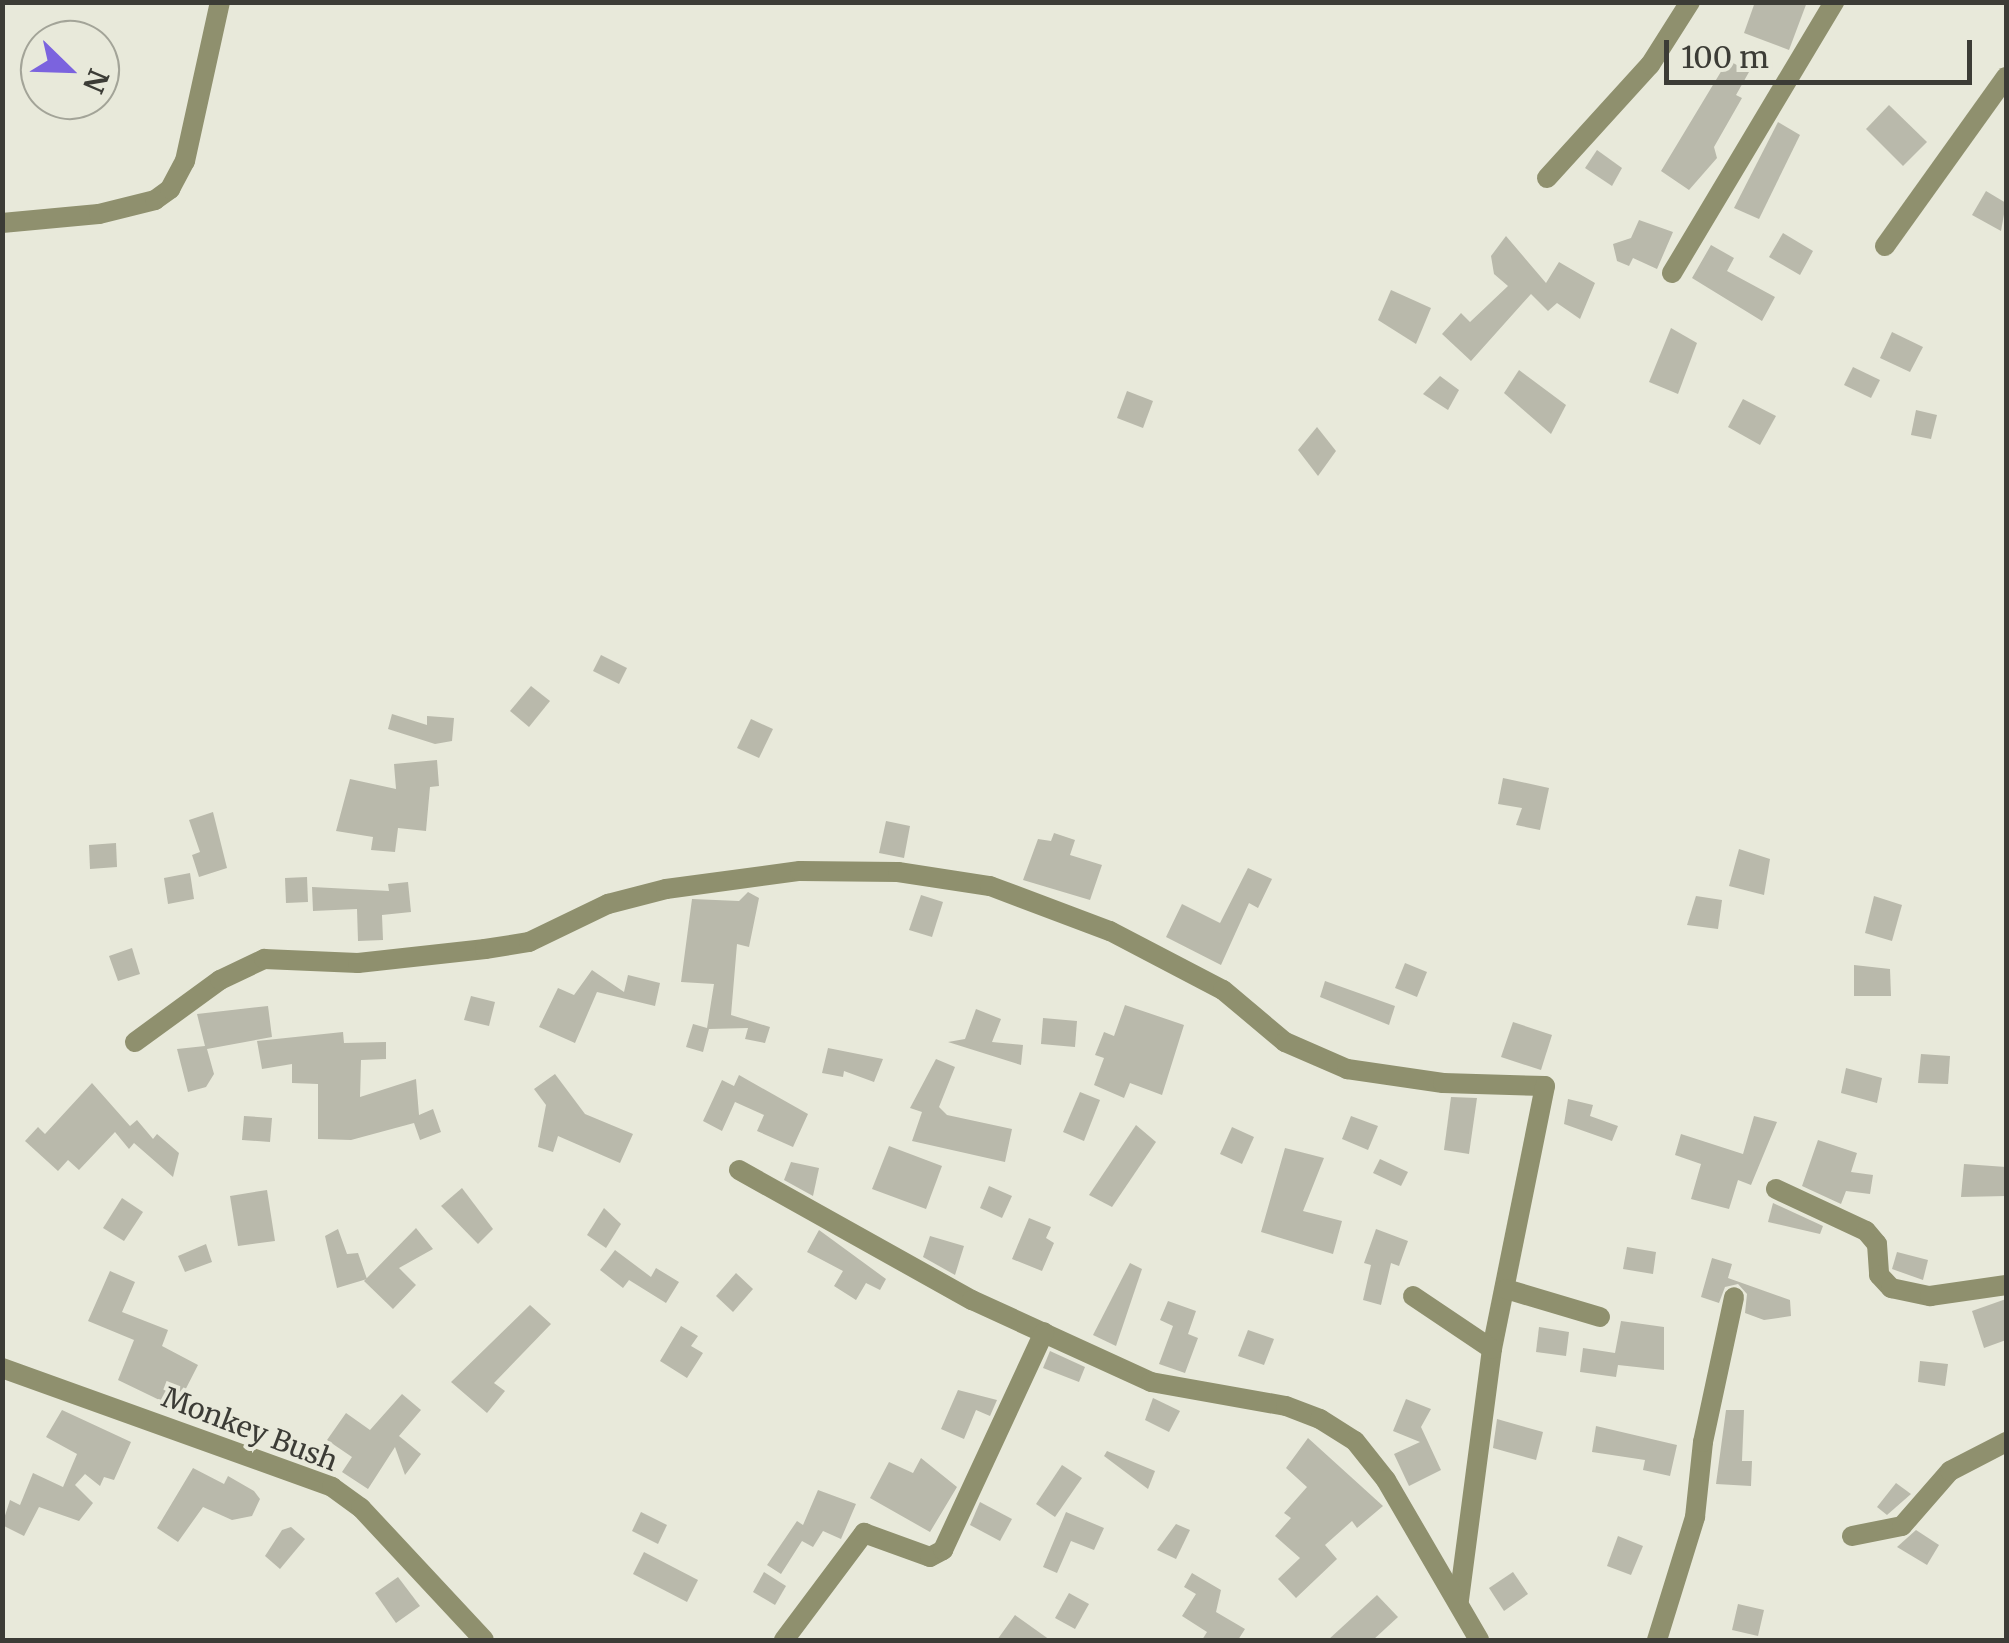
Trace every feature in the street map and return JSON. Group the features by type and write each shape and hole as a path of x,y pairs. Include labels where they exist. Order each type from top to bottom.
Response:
{"street":[{"path":"2,223 99,214 155,200 170,188 186,161 220,2"},
{"path":"1547,178 1650,65 1690,2"},
{"path":"1672,273 1834,2"},
{"path":"1885,246 2006,77"},
{"path":"136,1042 220,980 264,958 358,963 485,950 530,942 608,904 782,872 898,872 990,886 1110,931 1224,990 1284,1042 1347,1069 1443,1084 1545,1086 1492,1348 1458,1602"},
{"path":"739,1170 972,1300 1151,1382 1286,1406 1344,1434 1386,1480 1480,1640"},
{"path":"1776,1188 1866,1231 1877,1244 1879,1276 1890,1288 1930,1296 2006,1285"},
{"path":"1506,1289 1600,1317"},
{"path":"1413,1296 1492,1348"},
{"path":"1657,1640 1695,1517 1734,1297"},
{"path":"784,1640 864,1532 930,1557 943,1550 1044,1332"},
{"name":"Monkey Bush","path":"2,1368 332,1487 361,1508 484,1640"},
{"path":"1852,1536 1902,1526 1950,1471 2006,1442"}],"building":[{"path":"1755,2 1807,2 1789,50 1744,33"},
{"path":"1728,60 1749,72 1736,95 1742,98 1714,147 1717,158 1689,190 1661,171"},
{"path":"1889,105 1927,142 1903,166 1866,129"},
{"path":"1778,122 1800,135 1759,219 1734,208"},
{"path":"1597,150 1622,168 1612,186 1585,168"},
{"path":"1986,191 2006,203 2001,231 1972,215"},
{"path":"1639,220 1673,232 1657,269 1633,258 1629,266 1617,261 1613,244 1631,238"},
{"path":"1783,233 1813,251 1800,275 1769,257"},
{"path":"1506,236 1546,283 1559,262 1595,283 1580,319 1557,303 1548,311 1531,294 1471,361 1442,334 1461,313 1470,322 1508,286 1494,274 1491,256"},
{"path":"1711,245 1734,258 1727,271 1775,297 1762,321 1692,278"},
{"path":"1391,290 1431,308 1416,344 1378,320"},
{"path":"1671,328 1697,343 1678,394 1649,382"},
{"path":"1892,332 1923,347 1910,372 1880,358"},
{"path":"1853,367 1880,380 1871,398 1844,385"},
{"path":"1519,370 1566,405 1551,434 1504,393"},
{"path":"1440,376 1459,390 1448,410 1423,394"},
{"path":"1127,391 1153,401 1143,428 1117,418"},
{"path":"1743,399 1776,416 1760,445 1728,427"},
{"path":"1916,410 1937,415 1931,439 1911,435"},
{"path":"1317,427 1336,451 1318,476 1298,450"},
{"path":"601,655 627,668 619,684 593,671"},
{"path":"531,686 550,701 529,727 510,711"},
{"path":"392,714 427,725 427,716 454,718 452,741 435,744 388,729"},
{"path":"751,719 773,729 759,758 737,748"},
{"path":"437,760 439,786 430,787 426,831 398,828 395,852 371,850 373,837 336,831 350,779 396,789 394,764"},
{"path":"1503,778 1549,788 1540,830 1516,825 1522,808 1498,804"},
{"path":"213,812 227,868 199,877 192,855 200,852 189,820"},
{"path":"886,821 910,826 904,858 879,853"},
{"path":"1054,833 1075,840 1070,855 1102,865 1090,900 1023,880 1038,839 1051,841"},
{"path":"116,843 117,867 90,869 89,845"},
{"path":"1739,849 1770,859 1764,895 1729,886"},
{"path":"1248,868 1272,879 1258,908 1249,903 1221,965 1166,937 1182,904 1220,923"},
{"path":"190,873 194,899 168,904 164,878"},
{"path":"307,877 308,902 286,903 285,878"},
{"path":"408,882 411,912 382,915 383,940 358,941 357,909 313,911 312,887 389,891 388,884"},
{"path":"748,892 759,898 749,947 737,944 731,1015 770,1027 765,1043 745,1039 748,1028 709,1029 703,1052 686,1047 693,1024 707,1028 714,984 681,982 692,899 739,901"},
{"path":"921,895 943,902 932,937 909,930"},
{"path":"1696,896 1722,900 1718,929 1687,925"},
{"path":"1874,896 1902,905 1892,941 1865,933"},
{"path":"132,948 140,974 118,981 109,956"},
{"path":"1405,963 1427,972 1417,997 1395,988"},
{"path":"1854,965 1890,969 1891,996 1854,996"},
{"path":"592,970 624,992 628,975 660,983 655,1006 597,992 575,1043 539,1027 558,988 574,995"},
{"path":"1325,981 1395,1006 1389,1025 1320,997"},
{"path":"471,996 495,1002 489,1026 464,1020"},
{"path":"1125,1005 1184,1025 1162,1095 1130,1083 1124,1098 1094,1085 1104,1058 1095,1055 1104,1032 1114,1036"},
{"path":"268,1006 272,1037 207,1049 214,1074 206,1087 188,1092 177,1049 205,1046 197,1014"},
{"path":"976,1009 1001,1019 992,1042 1023,1045 1021,1065 948,1042 965,1039"},
{"path":"1043,1018 1077,1021 1075,1047 1041,1044"},
{"path":"1513,1022 1552,1035 1541,1070 1501,1057"},
{"path":"343,1032 344,1043 386,1042 386,1059 361,1060 360,1097 416,1079 419,1115 433,1109 441,1132 420,1140 414,1123 351,1140 318,1139 318,1084 292,1083 292,1064 262,1069 257,1041"},
{"path":"828,1048 883,1059 874,1082 844,1071 843,1077 822,1073"},
{"path":"1921,1054 1950,1056 1948,1084 1918,1083"},
{"path":"936,1059 955,1067 939,1107 947,1115 1012,1129 1005,1162 912,1141 922,1112 910,1108"},
{"path":"1846,1068 1882,1078 1877,1103 1841,1093"},
{"path":"555,1074 585,1114 633,1134 620,1163 558,1136 553,1152 538,1147 546,1105 534,1089"},
{"path":"739,1075 808,1114 793,1147 757,1131 764,1115 735,1102 722,1131 703,1121 722,1080 734,1086"},
{"path":"92,1083 130,1126 137,1120 153,1139 157,1134 179,1153 173,1177 134,1143 129,1149 115,1132 79,1170 68,1160 58,1171 25,1141 38,1127 45,1134"},
{"path":"1080,1092 1100,1100 1084,1141 1063,1132"},
{"path":"1451,1097 1477,1098 1469,1154 1444,1150"},
{"path":"1568,1099 1593,1105 1590,1116 1618,1126 1612,1141 1564,1124"},
{"path":"244,1116 272,1118 270,1142 242,1140"},
{"path":"1351,1116 1378,1126 1368,1150 1342,1139"},
{"path":"1754,1116 1777,1122 1751,1185 1738,1180 1729,1209 1691,1199 1701,1164 1675,1155 1681,1134 1743,1154"},
{"path":"1136,1125 1156,1142 1112,1207 1089,1195"},
{"path":"1232,1127 1254,1137 1242,1164 1220,1154"},
{"path":"1818,1140 1857,1153 1851,1172 1873,1175 1870,1194 1846,1191 1841,1204 1802,1186"},
{"path":"889,1146 942,1166 926,1209 872,1189"},
{"path":"1285,1148 1324,1158 1303,1211 1342,1221 1333,1254 1261,1232"},
{"path":"1380,1159 1408,1172 1401,1186 1373,1173"},
{"path":"791,1162 819,1168 813,1196 784,1180"},
{"path":"1964,1164 2006,1167 2006,1196 1961,1197"},
{"path":"989,1186 1012,1196 1002,1218 980,1208"},
{"path":"462,1188 493,1229 478,1244 441,1206"},
{"path":"267,1190 275,1241 238,1246 230,1196"},
{"path":"122,1198 143,1212 124,1241 103,1228"},
{"path":"1773,1203 1823,1226 1820,1234 1768,1222"},
{"path":"604,1208 621,1224 606,1248 587,1235"},
{"path":"1029,1218 1051,1227 1046,1238 1054,1243 1042,1271 1012,1259"},
{"path":"416,1228 433,1249 399,1268 416,1285 393,1309 364,1281"},
{"path":"338,1229 347,1254 358,1253 367,1279 337,1288 325,1236"},
{"path":"1376,1229 1408,1241 1399,1266 1391,1263 1381,1305 1363,1300 1371,1265 1364,1263"},
{"path":"819,1230 886,1279 880,1290 866,1283 856,1300 834,1286 843,1271 807,1252"},
{"path":"930,1236 964,1246 955,1275 923,1257"},
{"path":"206,1244 212,1262 185,1272 178,1256"},
{"path":"1627,1247 1656,1252 1653,1274 1623,1269"},
{"path":"615,1250 651,1277 656,1268 679,1282 666,1303 629,1280 623,1288 600,1270"},
{"path":"1897,1252 1928,1260 1923,1280 1892,1269"},
{"path":"1712,1258 1732,1264 1728,1278 1790,1300 1791,1316 1764,1320 1745,1313 1747,1294 1738,1284 1725,1287 1719,1303 1701,1297"},
{"path":"1130,1263 1142,1269 1116,1346 1093,1335"},
{"path":"110,1271 135,1282 122,1312 168,1330 162,1346 198,1365 176,1408 118,1380 134,1340 88,1321"},
{"path":"736,1273 753,1289 733,1312 716,1296"},
{"path":"2006,1299 2006,1340 1984,1348 1972,1311"},
{"path":"1168,1301 1196,1311 1188,1334 1198,1338 1185,1373 1159,1364 1173,1326 1160,1320"},
{"path":"530,1305 551,1324 494,1383 505,1391 487,1413 451,1382"},
{"path":"1621,1321 1664,1327 1664,1370 1618,1365 1616,1377 1580,1372 1583,1348 1615,1353"},
{"path":"681,1326 698,1336 691,1346 703,1353 687,1378 660,1361"},
{"path":"1539,1327 1569,1332 1566,1356 1536,1352"},
{"path":"1248,1330 1274,1339 1264,1365 1238,1356"},
{"path":"1050,1351 1085,1367 1079,1382 1043,1368"},
{"path":"1920,1361 1948,1364 1945,1386 1918,1382"},
{"path":"958,1390 997,1400 990,1416 976,1410 964,1439 941,1429"},
{"path":"402,1394 421,1410 399,1436 421,1454 405,1475 395,1447 368,1489 342,1472 352,1457 327,1440 346,1413 370,1430"},
{"path":"1153,1398 1180,1411 1169,1432 1145,1420"},
{"path":"1406,1399 1431,1409 1421,1427 1441,1470 1409,1486 1394,1454 1420,1442 1393,1431"},
{"path":"62,1410 131,1442 114,1480 104,1477 100,1486 85,1474 75,1485 93,1503 79,1521 39,1507 24,1536 2,1525 10,1500 20,1505 33,1473 63,1487 77,1454 46,1437"},
{"path":"1726,1410 1744,1410 1742,1461 1752,1461 1751,1486 1716,1484"},
{"path":"1497,1419 1543,1432 1536,1460 1493,1448"},
{"path":"1596,1426 1677,1445 1670,1476 1643,1470 1645,1460 1592,1452"},
{"path":"1308,1438 1383,1506 1357,1528 1352,1521 1325,1545 1337,1559 1296,1598 1278,1579 1300,1558 1275,1536 1291,1518 1284,1513 1307,1487 1286,1468"},
{"path":"1107,1451 1155,1471 1148,1489 1104,1456"},
{"path":"921,1458 957,1487 930,1532 870,1498 889,1462 913,1473"},
{"path":"1062,1465 1082,1478 1055,1517 1036,1504"},
{"path":"193,1468 224,1484 228,1476 254,1491 260,1499 252,1516 232,1520 203,1507 178,1542 157,1528"},
{"path":"1896,1483 1911,1494 1887,1515 1877,1507"},
{"path":"818,1490 856,1504 841,1539 823,1531 813,1547 802,1541 781,1574 767,1565 797,1521 803,1525"},
{"path":"980,1502 1012,1519 1000,1541 970,1525"},
{"path":"641,1512 667,1525 658,1544 632,1531"},
{"path":"1066,1512 1104,1528 1094,1550 1071,1541 1057,1573 1043,1567"},
{"path":"1176,1524 1190,1530 1176,1559 1157,1550"},
{"path":"291,1527 305,1539 280,1569 265,1556 282,1530"},
{"path":"1916,1530 1939,1545 1927,1565 1897,1547"},
{"path":"1618,1536 1643,1546 1631,1575 1607,1566"},
{"path":"644,1552 698,1580 687,1602 633,1574"},
{"path":"764,1572 786,1586 775,1605 753,1592"},
{"path":"1513,1572 1528,1594 1504,1611 1489,1588"},
{"path":"1192,1573 1221,1590 1216,1612 1245,1629 1238,1640 1202,1640 1207,1632 1182,1616 1196,1594 1184,1587"},
{"path":"398,1577 420,1606 396,1623 375,1593"},
{"path":"1069,1593 1089,1604 1075,1629 1055,1618"},
{"path":"1377,1595 1398,1617 1373,1640 1328,1640"},
{"path":"1738,1604 1764,1610 1758,1636 1732,1630"},
{"path":"1015,1615 1050,1640 997,1640"}]}
